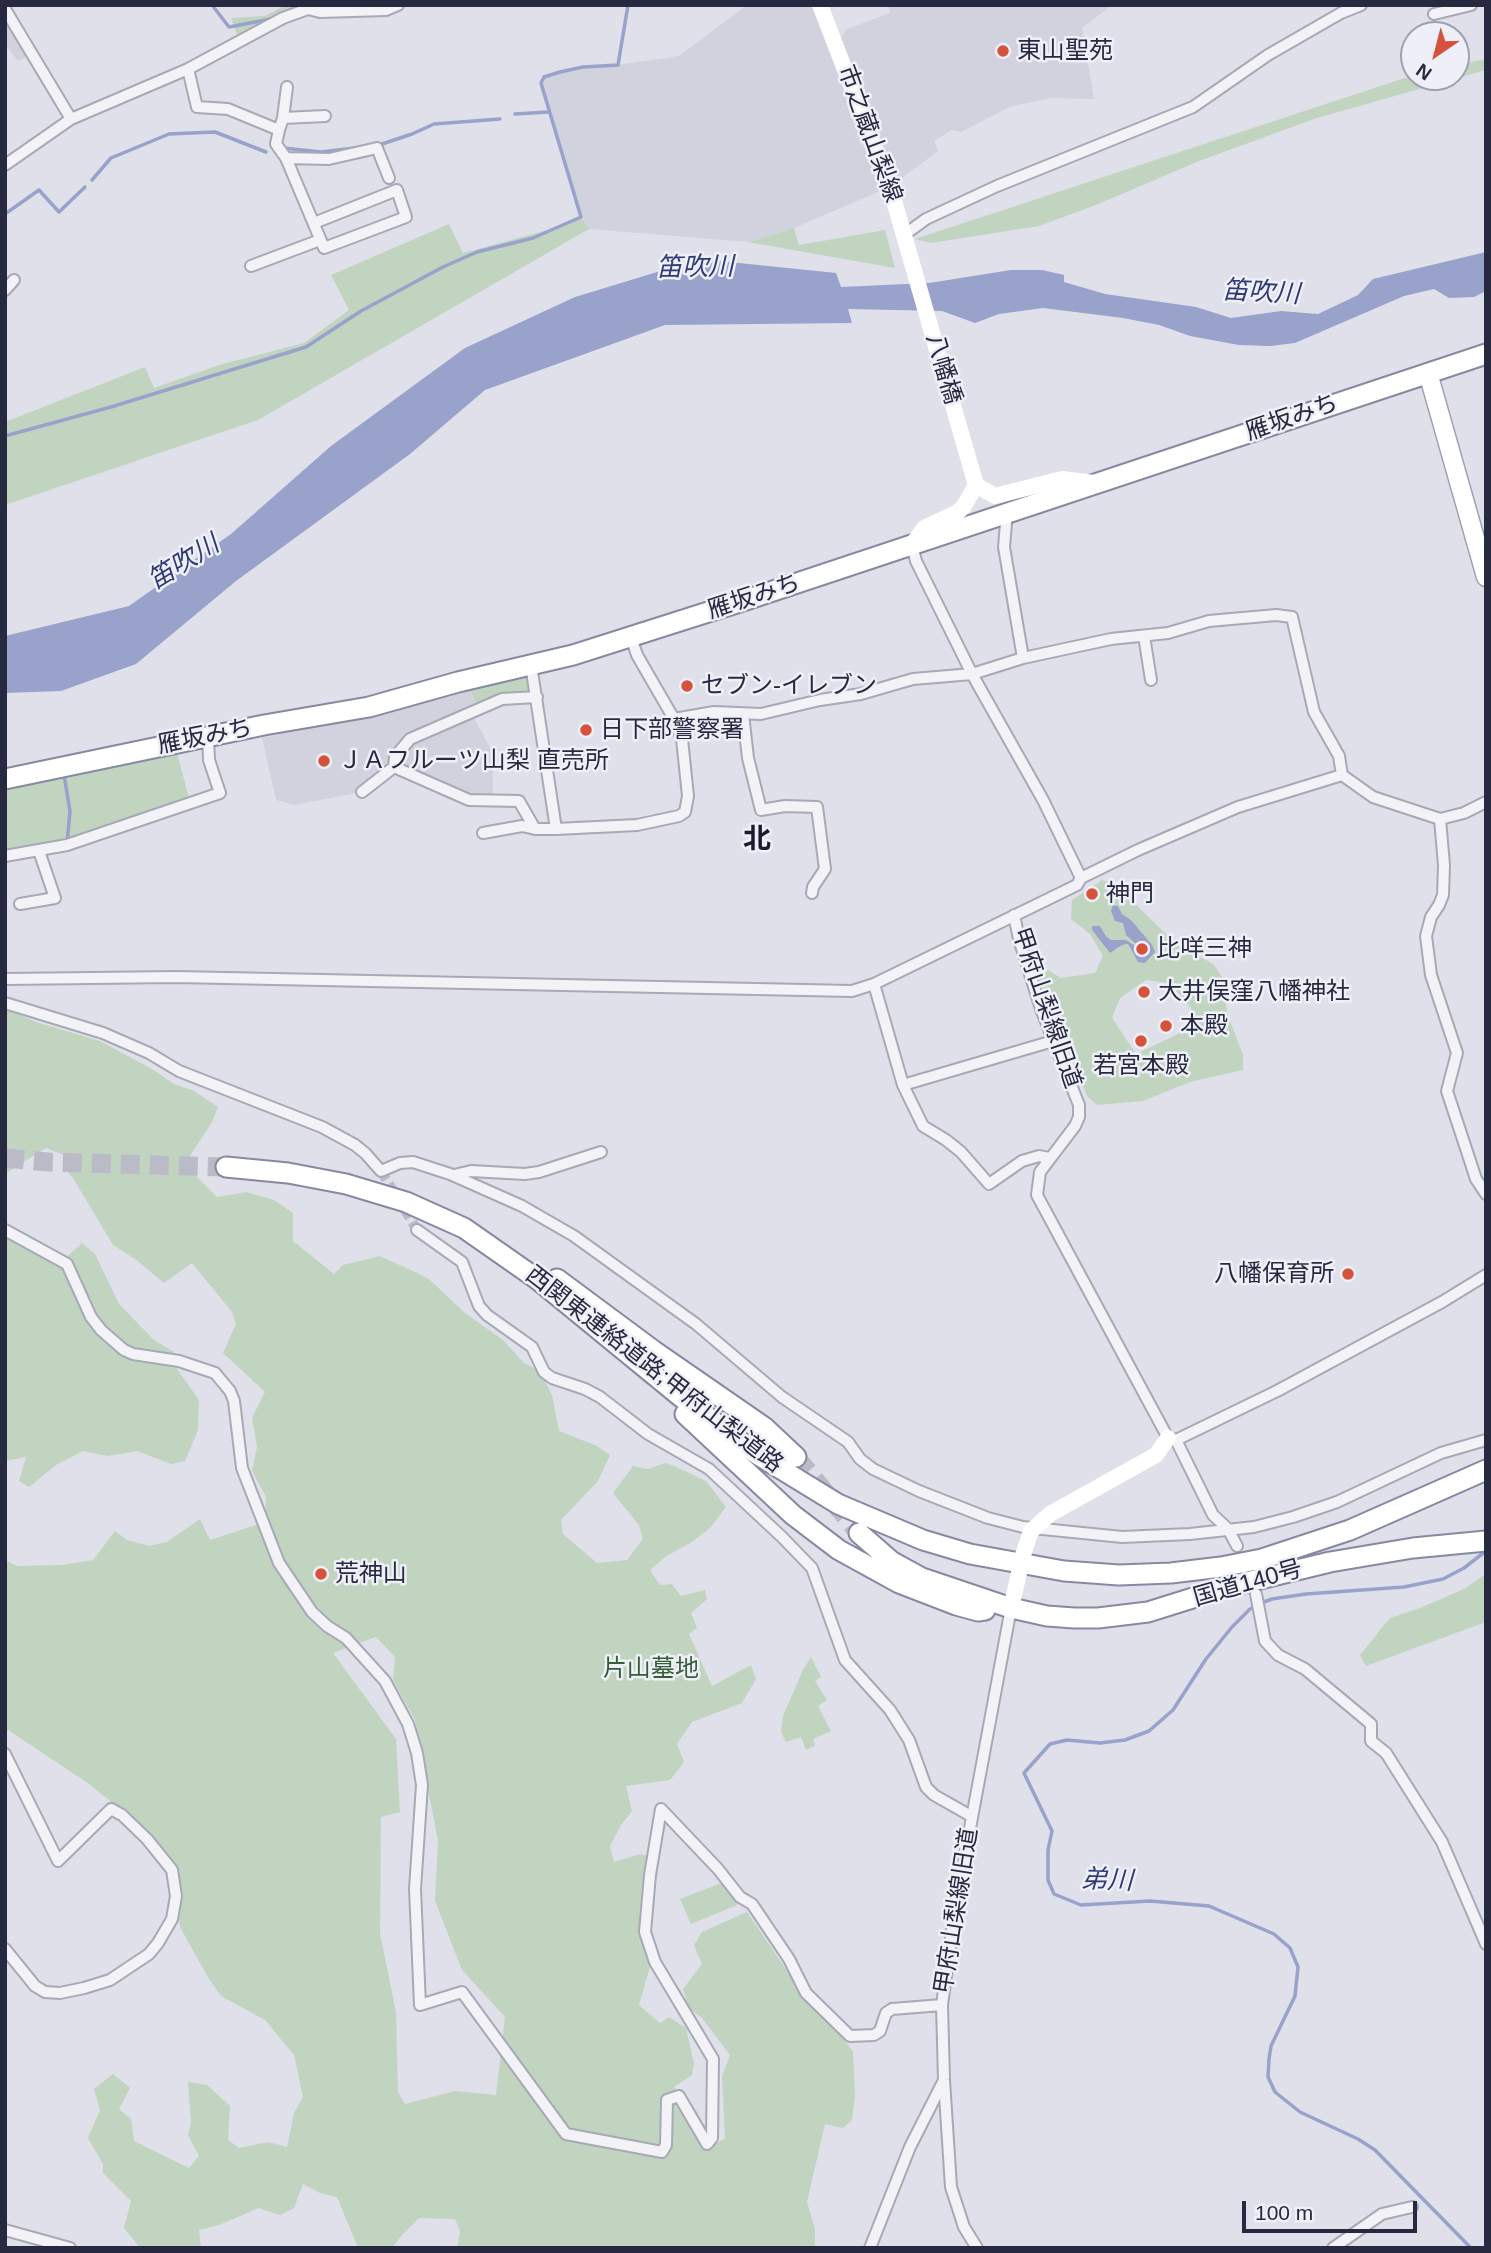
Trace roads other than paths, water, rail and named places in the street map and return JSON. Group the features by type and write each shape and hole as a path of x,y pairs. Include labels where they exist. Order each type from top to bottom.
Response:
{"highway":[{"name":"雁坂みち","path":"5,779 208,736 369,707 631,637 1486,354"},
{"name":"西関東連絡道路;甲府山梨道路","path":"226,1167 288,1173 346,1184 406,1202 464,1228 508,1257 718,1426 797,1480 838,1504 878,1522 947,1547 1013,1563 1119,1575 1171,1573 1235,1564 1307,1546 1350,1530 1486,1470"},
{"path":"464,1228 552,1276 764,1427 796,1457"},
{"path":"508,1257 622,1356 768,1494 828,1542 878,1573 932,1596 978,1611 1011,1608"},
{"path":"859,1533 891,1561 914,1574 1011,1608"},
{"name":"国道140号","path":"1011,1608 1048,1616 1074,1618 1123,1616 1148,1612 1231,1586 1318,1564 1371,1554 1486,1541"}],"main road":[{"name":"市之蔵山梨線","path":"820,5 890,187 913,263"},
{"name":"八幡橋","path":"913,263 974,480"},
{"path":"1428,373 1486,578"},
{"path":"912,545 924,528 958,512 964,506 974,480 995,496 1062,479 1097,483"},
{"path":"1023,1555 1026,1541 1034,1528 1050,1514 1156,1455 1172,1439"},
{"name":"甲府山梨線旧道","path":"1011,1608 1019,1573"}],"street":[{"path":"5,165 71,119 188,69 283,18 308,9 320,12 386,10 398,5"},
{"path":"904,235 926,219 996,186 1193,107 1268,55 1341,13 1361,5"},
{"path":"1434,14 1471,5"},
{"path":"5,9 71,119"},
{"path":"188,69 197,107 229,109 279,130"},
{"path":"287,87 276,144 286,158 324,248 406,217 397,190 314,223"},
{"path":"283,118 325,116"},
{"path":"286,158 329,159 377,148 389,178"},
{"path":"251,266 320,240"},
{"path":"5,290 14,280"},
{"path":"1007,512 1004,547 1023,658"},
{"path":"912,545 916,561 972,674 1043,800 1081,878"},
{"path":"674,719 714,712 761,713 861,694 914,678 972,674 1023,658 1111,639 1168,633 1209,621 1276,615 1292,617 1314,712 1339,756 1342,775 1374,797 1440,820 1464,813 1486,802"},
{"path":"1144,636 1151,680"},
{"path":"484,833 522,826 556,829 638,825 679,816 685,811 688,796 682,739 674,719 637,655 631,637"},
{"path":"531,665 556,829"},
{"path":"362,792 394,767 395,757 410,738 502,699 537,696"},
{"path":"743,713 748,758 761,810 785,806 817,807 825,869 812,893"},
{"path":"5,856 67,845 220,793 209,760 208,736"},
{"path":"394,767 470,800 519,801 535,829"},
{"name":"甲府山梨線旧道","path":"1237,1546 1228,1529 1213,1515 1040,1201 1037,1185 1040,1172 1075,1126 1079,1117 1077,1095 1053,1041 1019,939 1014,915 1077,885 1081,878 1138,850 1238,807 1342,775"},
{"path":"1440,820 1444,866 1443,895 1430,917 1426,936 1431,975 1457,1053 1447,1091 1476,1180 1486,1194"},
{"path":"20,904 55,898 39,851"},
{"path":"5,979 191,978 852,991 874,984 1014,915"},
{"path":"874,984 903,1085 923,1126 961,1152 989,1184 1022,1161 1049,1158"},
{"path":"5,1003 103,1033 149,1053 179,1071 322,1127 366,1153 380,1171 400,1163 413,1162 454,1175 531,1211 605,1258 711,1336 782,1396 848,1442 860,1459 873,1469 919,1491 988,1518 1034,1528 1122,1537 1190,1534 1254,1527 1338,1502 1441,1453 1486,1440"},
{"path":"903,1085 1053,1041"},
{"path":"454,1175 471,1171 525,1174 539,1172 601,1152"},
{"path":"5,1230 67,1264 91,1317 101,1330 124,1350 133,1354 179,1361 215,1373 230,1391 234,1401 242,1468 279,1563 312,1612 346,1638 385,1681 408,1724 417,1753 422,1784 415,1889 420,2005 462,1992 566,2134 662,2152 666,2145 667,2099 679,2096 707,2144 712,2137 713,2059 655,1962 645,1932 650,1875 661,1809 718,1869 740,1897 752,1904 789,1959 806,1993 850,2036 874,2035 880,2031 886,2013 892,2009 943,2005"},
{"path":"417,1230 462,1262 479,1306 487,1315 531,1347 544,1371 552,1378 600,1397 648,1434 709,1469 812,1568 845,1660 890,1710 909,1740 926,1787 934,1795 971,1816"},
{"path":"1172,1439 1277,1391 1442,1302 1486,1275"},
{"path":"1256,1594 1265,1641 1278,1655 1305,1669 1371,1724 1371,1741 1386,1753 1442,1842 1486,1944"},
{"name":"甲府山梨線旧道","path":"976,2248 964,2227 951,2187 944,2081 943,2005 955,1909 1011,1608"},
{"path":"5,1754 58,1861 111,1809 122,1815 147,1839 172,1870 176,1896 172,1919 149,1954 110,1980 60,1993 45,1992 34,1986 5,1949"},
{"path":"870,2248 910,2147 944,2081"},
{"path":"1333,2248 1382,2214 1412,2207"},
{"path":"5,2230 70,2248"}],"water":[{"name":"笛吹川","path":"1486,252 1486,291 1474,297 1449,298 1434,289 1404,296 1295,343 1270,346 1239,345 1190,336 1159,325 1123,318 1043,308 999,314 975,323 942,311 848,309 852,323 665,325 485,390 410,454 236,581 136,664 61,691 5,693 5,636 129,606 231,534 331,446 465,348 575,297 700,259 836,273 841,287 929,283 1011,270 1042,270 1064,275 1064,282 1105,294 1196,307 1231,318 1281,311 1318,314 1358,295 1373,279"},
{"path":"1113,905 1118,906 1122,914 1131,920 1152,945 1155,952 1145,963 1138,962 1128,944 1110,953 1092,930 1092,926 1100,926 1111,940 1126,940 1134,945 1140,954 1146,955 1149,951 1145,945 1135,943 1126,935 1123,923 1115,921 1111,911"}],"waterway":[{"path":"212,5 229,27 271,19"},
{"path":"333,5 345,6"},
{"path":"5,436 111,407 306,347 361,311 443,267 477,252 533,238 581,217 541,83 544,77 560,72 583,67 618,65 628,5"},
{"path":"291,10 298,6"},
{"path":"515,114 548,112"},
{"path":"376,146 434,124 500,119"},
{"path":"92,180 111,158 169,134 215,132 266,152"},
{"path":"283,148 321,152 355,148"},
{"path":"5,214 39,190 59,212 85,187"},
{"path":"64,775 70,811 67,843"},
{"name":"弟川","path":"1471,2248 1375,2150 1358,2139 1300,2112 1275,2092 1268,2077 1271,2046 1295,1996 1298,1967 1290,1948 1274,1934 1209,1906 1150,1901 1081,1905 1054,1894 1048,1880 1048,1850 1052,1831 1024,1773 1050,1744 1067,1740 1100,1743 1125,1740 1149,1731 1173,1710 1206,1659 1232,1627 1250,1609 1261,1603 1306,1594 1404,1587 1443,1579 1464,1568 1486,1551"}],"tunnel":[{"path":"5,1158 48,1162 226,1167"},
{"path":"381,1171 417,1230"},
{"path":"796,1457 859,1533"}],"place":[{"name":"東山聖苑","path":"1003,51"},
{"name":"セブン-イレブン","path":"687,686"},
{"name":"日下部警察署","path":"586,730"},
{"name":"ＪＡフルーツ山梨 直売所","path":"324,761"},
{"name":"神門","path":"1092,894"},
{"name":"比咩三神","path":"1142,949"},
{"name":"大井俣窪八幡神社","path":"1144,992"},
{"name":"本殿","path":"1166,1026"},
{"name":"若宮本殿","path":"1141,1041"},
{"name":"八幡保育所","path":"1348,1274"},
{"name":"荒神山","path":"321,1574"}],"district":[{"name":"北","path":"757,840"}],"park label":[{"name":"片山墓地","path":"651,1669"}]}
